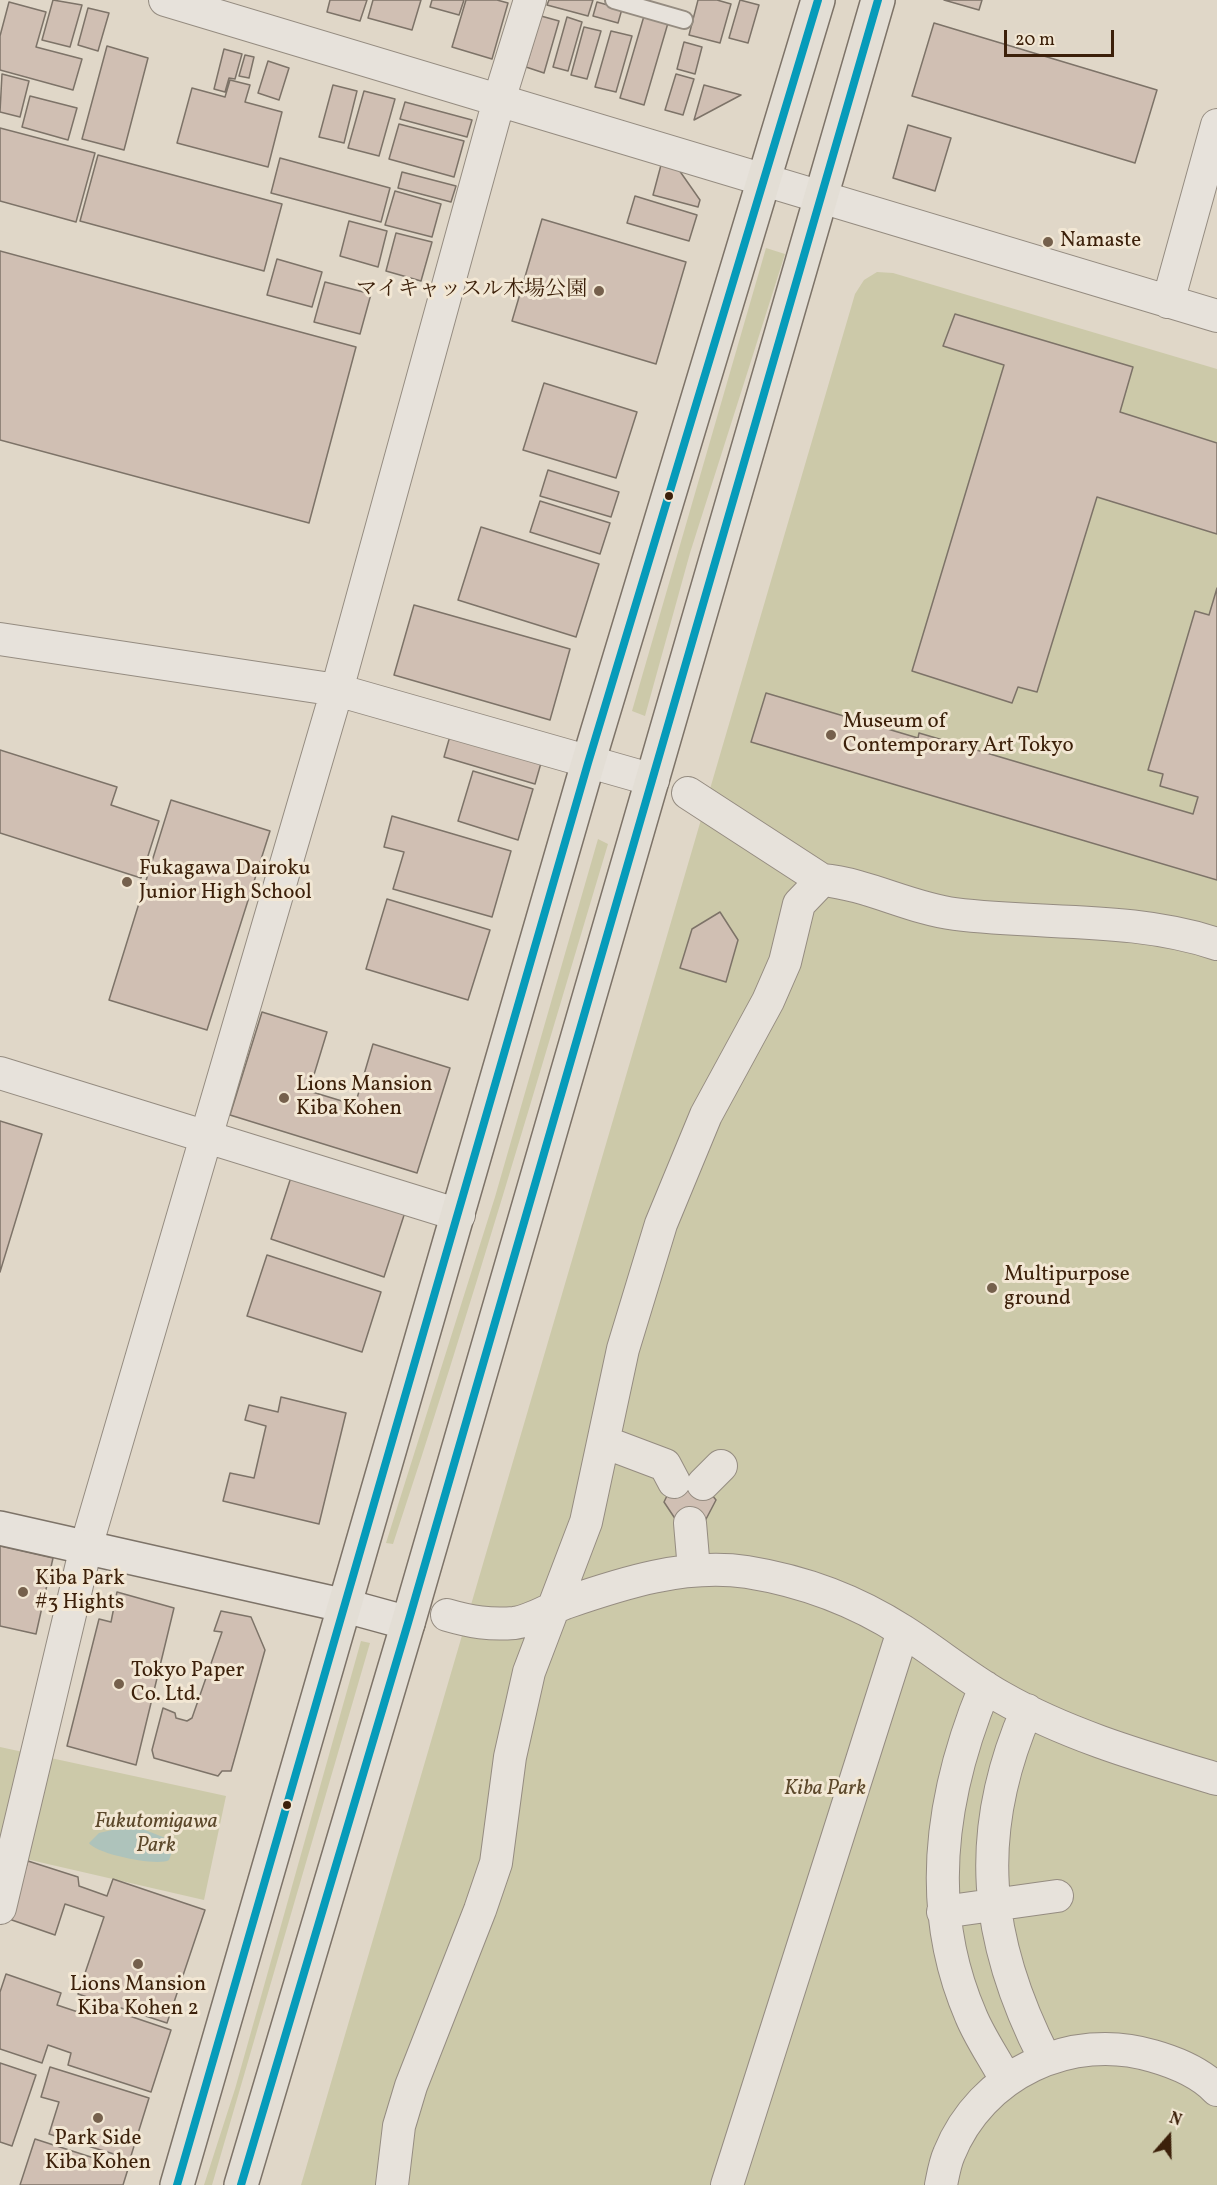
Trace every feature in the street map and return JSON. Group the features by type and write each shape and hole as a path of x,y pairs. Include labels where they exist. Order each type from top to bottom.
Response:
{"main road":[{"path":"177,2185 588,763 818,0"},
{"path":"241,2185 408,1623 879,0"}],"street":[{"path":"165,0 247,11 499,100 1217,316"},
{"path":"0,1908 86,1547 337,690 499,100 530,0"},
{"path":"1168,302 1217,124"},
{"path":"0,639 337,690 653,780"},
{"path":"688,793 822,880 843,882 912,906 955,914 1157,930 1217,944"},
{"path":"392,2185 399,2126 411,2086 496,1863 510,1757 529,1672 586,1522 623,1349 661,1224 706,1115 768,1001 785,962 799,904 822,880"},
{"path":"0,1073 459,1215"},
{"path":"604,1442 700,1477"},
{"path":"690,1523 694,1570"},
{"path":"0,1528 346,1606 408,1623"},
{"path":"447,1615 480,1624 517,1622 609,1588 694,1570 746,1572 802,1582 856,1604 903,1631 985,1687 1027,1710 1109,1745 1217,1779"},
{"path":"727,2185 903,1631"},
{"path":"985,1687 959,1759 947,1806 941,1866 943,1911 953,1967 971,2017 1006,2080"},
{"path":"1027,1710 1008,1764 997,1811 990,1872 1007,1970 1027,2024 1045,2059"},
{"path":"943,1911 1057,1896"},
{"path":"941,2185 948,2154 972,2113 1006,2080 1045,2059 1088,2048 1133,2050 1175,2063 1217,2090"}],"lane":[{"path":"614,0 684,20"}],"green space":[{"path":"766,248 785,254 690,553 645,716 632,711"},
{"name":"Kiba Park","path":"877,272 893,273 1217,369 1217,2185 301,2185 855,294 864,280"},
{"path":"598,839 608,844 530,1107 393,1544 386,1543 495,1197"},
{"path":"361,1641 370,1643 212,2185 204,2185 235,2089"},
{"name":"Fukutomigawa Park","path":"0,1747 226,1796 204,1900 0,1853"}],"shaded area":[{"path":"121,1828 145,1830 168,1839 173,1849 169,1860 141,1861 114,1855 89,1843 99,1833"}],"building":[{"path":"53,0 82,5 70,47 42,40"},
{"path":"330,0 367,0 360,21 327,12"},
{"path":"373,0 421,0 412,30 368,18"},
{"path":"432,0 464,0 459,15 430,7"},
{"path":"466,0 497,0 508,3 492,59 452,47"},
{"path":"549,0 593,0 588,16 547,5"},
{"path":"698,0 717,0 731,4 720,43 689,35"},
{"path":"740,0 759,5 748,43 729,38"},
{"path":"944,0 982,0 979,10"},
{"path":"9,2 46,12 36,47 82,59 73,90 0,70 0,36"},
{"path":"597,2 622,9 618,23 593,16"},
{"path":"88,8 109,13 98,51 78,45"},
{"path":"541,16 559,21 544,73 526,67"},
{"path":"644,16 668,23 644,105 620,98"},
{"path":"567,17 582,22 568,71 553,67"},
{"path":"934,23 1157,90 1135,163 912,96"},
{"path":"584,27 601,31 587,79 571,75"},
{"path":"611,31 632,36 616,92 595,87"},
{"path":"684,42 702,47 695,74 677,69"},
{"path":"107,46 148,58 124,150 82,139"},
{"path":"224,49 242,54 235,79 229,78 225,92 214,89"},
{"path":"245,55 254,57 249,78 239,76"},
{"path":"268,61 289,68 279,100 258,93"},
{"path":"2,74 29,81 20,117 0,112"},
{"path":"676,74 694,79 683,115 665,110"},
{"path":"230,80 250,85 245,102 282,112 268,167 177,143 192,88 225,97"},
{"path":"333,85 357,91 344,143 319,137"},
{"path":"704,85 741,95 694,120"},
{"path":"364,91 395,99 379,156 348,148"},
{"path":"30,96 77,108 68,140 22,127"},
{"path":"405,102 472,120 467,137 400,119"},
{"path":"399,124 464,141 454,177 389,159"},
{"path":"908,125 951,138 935,191 893,178"},
{"path":"0,128 95,153 76,222 0,201"},
{"path":"98,155 282,204 264,271 80,221"},
{"path":"280,158 390,188 381,222 271,193"},
{"path":"661,165 679,170 700,200 698,207 653,195"},
{"path":"402,172 456,186 451,202 398,188"},
{"path":"395,191 441,204 432,237 385,225"},
{"path":"635,196 697,215 689,241 627,223"},
{"name":"マイキャッスル木場公園","path":"542,219 686,262 656,364 512,321"},
{"path":"349,221 387,231 378,267 340,256"},
{"path":"396,233 432,242 421,281 386,271"},
{"path":"0,251 356,347 309,523 0,440"},
{"path":"277,259 322,272 312,307 267,295"},
{"path":"325,282 371,294 360,334 314,322"},
{"path":"955,314 1133,367 1120,412 1217,443 1217,534 1097,497 1037,692 1018,687 1012,703 912,671 1004,365 943,346"},
{"path":"544,383 637,412 616,478 523,450"},
{"path":"548,470 619,492 611,517 540,496"},
{"path":"540,501 610,523 600,554 530,532"},
{"path":"481,527 599,564 576,637 458,600"},
{"name":"Museum of Contemporary Art Tokyo","path":"1217,588 1217,880 751,742 766,693 918,738 919,733 1193,814 1198,797 1160,786 1163,774 1148,770 1195,611 1209,615"},
{"path":"414,605 570,649 550,720 394,675"},
{"path":"452,729 543,756 535,784 444,757"},
{"path":"0,750 117,787 111,805 159,821 141,878 0,833"},
{"path":"473,771 533,789 518,840 458,821"},
{"path":"171,800 270,831 207,1030 109,1000"},
{"path":"392,816 511,851 492,917 393,889 404,852 384,847"},
{"path":"387,899 490,930 468,1000 366,969"},
{"path":"720,912 738,940 726,982 680,968 692,929"},
{"name":"Lions Mansion Kiba Kohen","path":"262,1012 327,1032 309,1091 355,1105 373,1044 450,1068 417,1173 230,1115"},
{"path":"0,1121 42,1134 0,1272"},
{"path":"294,1168 407,1206 384,1277 271,1239"},
{"path":"267,1255 381,1292 362,1352 247,1316"},
{"path":"281,1397 346,1413 319,1524 223,1501 230,1473 254,1478 266,1426 245,1420 249,1405 278,1412"},
{"path":"675,1479 701,1481 716,1500 704,1523 678,1523 664,1502"},
{"name":"Kiba Park #3 Hights","path":"0,1546 53,1558 36,1634 0,1626"},
{"name":"Tokyo Paper Co. Ltd.","path":"117,1592 174,1608 136,1765 67,1746 99,1619 111,1622"},
{"path":"221,1611 251,1617 265,1650 231,1771 222,1771 218,1776 154,1758 152,1750 163,1708 175,1713 176,1718 187,1721 192,1718 222,1632 214,1631"},
{"name":"Lions Mansion Kiba Kohen 2","path":"28,1861 78,1877 79,1886 107,1896 113,1879 205,1910 167,2023 78,1994 104,1917 65,1904 55,1935 9,1919"},
{"path":"6,1974 61,1993 57,2005 84,2014 88,2002 171,2030 151,2092 68,2065 71,2053 48,2045 42,2063 0,2049 0,1992"},
{"path":"0,2063 36,2075 12,2146 0,2142"},
{"name":"Park Side Kiba Kohen","path":"50,2067 149,2098 130,2159 49,2134 59,2102 41,2097"},
{"path":"35,2139 128,2169 123,2185 20,2185"}],"transit line":[{"path":"177,2185 588,763 818,0"},
{"path":"241,2185 408,1623 878,0"}],"place":[{"name":"Namaste","path":"1048,242"},
{"name":"マイキャッスル木場公園","path":"599,291"},
{"name":"Museum of Contemporary Art Tokyo","path":"831,735"},
{"name":"Fukagawa Dairoku Junior High School","path":"127,882"},
{"name":"Lions Mansion Kiba Kohen","path":"284,1098"},
{"name":"Multipurpose ground","path":"992,1288"},
{"name":"Kiba Park #3 Hights","path":"23,1592"},
{"name":"Tokyo Paper Co. Ltd.","path":"119,1684"},
{"name":"Lions Mansion Kiba Kohen 2","path":"138,1964"},
{"name":"Park Side Kiba Kohen","path":"98,2118"}]}
